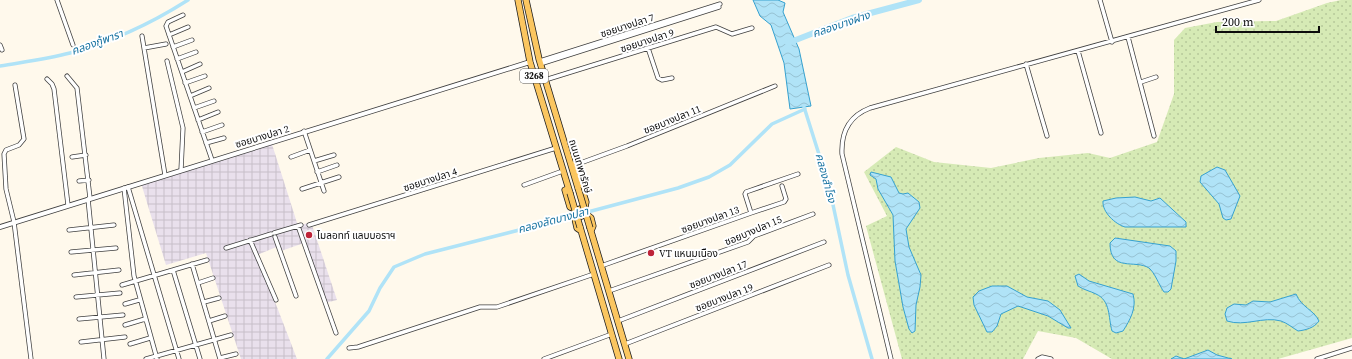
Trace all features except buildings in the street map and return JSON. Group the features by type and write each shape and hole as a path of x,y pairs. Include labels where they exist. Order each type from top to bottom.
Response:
{"main road":[{"name":"ถนนเทพารักษ์","path":"518,0 530,62 619,359"},
{"name":"ถนนเทพารักษ์","path":"526,0 540,62 629,359"},
{"path":"556,149 560,172 570,207 574,210 580,210 584,207 586,202 575,165 565,144"},
{"path":"580,229 577,228 575,220 577,217 586,214 591,218 593,223 590,230"}],"street":[{"path":"57,0 73,45"},
{"path":"1100,0 1112,42"},
{"path":"891,359 842,154 844,132 849,123 856,116 870,108 1260,0"},
{"name":"ซอยบางปลา 7","path":"540,62 719,6"},
{"path":"183,15 167,24 169,35 212,160"},
{"name":"ซอยบางปลา 9","path":"546,80 716,27 732,34 752,28"},
{"path":"169,35 188,28"},
{"path":"142,36 165,175"},
{"path":"1128,37 1154,136"},
{"path":"173,47 192,40"},
{"path":"144,48 166,44"},
{"path":"0,45 2,50"},
{"path":"648,48 658,78 662,80 672,78"},
{"path":"1078,51 1101,133"},
{"path":"177,59 196,52"},
{"path":"167,61 183,128 181,170"},
{"name":"ซอยบางปลา 2","path":"0,227 304,131 530,62"},
{"path":"182,72 200,64"},
{"path":"1026,64 1047,136"},
{"path":"67,76 78,88 89,180 91,228 104,359"},
{"path":"186,83 205,76"},
{"path":"1141,82 1156,78"},
{"path":"47,79 52,84 54,89 68,205"},
{"path":"15,85 24,138 21,143 6,150 4,154 6,189 14,222 31,359"},
{"name":"ซอยบางปลา 11","path":"575,165 627,146 775,86"},
{"path":"190,96 209,88"},
{"path":"194,108 214,101"},
{"path":"198,120 218,112"},
{"path":"202,132 222,126"},
{"path":"304,131 324,191"},
{"path":"206,143 224,138"},
{"name":"ซอยบางปลา 4","path":"309,225 556,149"},
{"path":"291,157 310,150"},
{"path":"72,157 86,155"},
{"path":"314,161 334,155"},
{"path":"317,172 337,165"},
{"path":"524,185 560,172"},
{"name":"ซอยบางปลา 13","path":"602,266 751,213 745,194 746,192 798,174"},
{"path":"302,189 340,177"},
{"path":"79,181 89,180"},
{"path":"751,213 784,202 786,198 782,186"},
{"path":"126,187 132,198 178,359"},
{"path":"126,187 125,200 135,281 144,319 156,358"},
{"path":"125,200 132,198"},
{"name":"ซอยบางปลา 15","path":"609,291 748,242 754,236 813,214"},
{"path":"69,230 114,225"},
{"path":"226,248 299,226 336,333"},
{"path":"273,235 296,296"},
{"path":"250,240 276,300"},
{"name":"ซอยบางปลา 17","path":"618,321 824,242"},
{"path":"71,252 116,248"},
{"path":"122,285 207,260"},
{"path":"192,264 220,359 236,354"},
{"name":"ซอยบางปลา 19","path":"625,344 829,266"},
{"path":"74,274 119,270"},
{"path":"173,270 200,359"},
{"path":"349,348 366,344 480,307 500,306 594,274"},
{"path":"198,283 213,278"},
{"path":"76,297 120,292"},
{"path":"204,302 219,298"},
{"path":"125,304 139,300"},
{"path":"79,319 123,315"},
{"path":"209,321 225,316"},
{"path":"125,325 144,319"},
{"path":"544,359 612,334"},
{"path":"146,359 156,358 231,335"},
{"path":"81,342 125,337"},
{"path":"130,344 150,338"},
{"path":"1317,359 1352,348"},
{"path":"1038,359 1042,357 1051,359"}],"shaded area":[{"path":"271,141 298,226 311,222 337,300 325,303 304,243 281,251 279,246 257,255 297,359 241,359 206,253 166,265 141,183"}],"green space":[{"path":"1341,0 1352,0 1352,338 1278,359 1112,359 1076,338 1038,331 1023,359 902,359 866,226 887,216 864,172 896,147 934,162 991,168 1039,158 1088,153 1110,158 1157,142 1174,94 1174,40 1185,28 1217,22 1276,21 1327,3"}],"water":[{"path":"753,0 778,0 785,3 783,12 799,49 811,106 790,109 784,63 771,25 760,16"},
{"path":"1217,167 1225,170 1240,196 1231,219 1226,220 1223,218 1219,204 1200,182 1201,176"},
{"path":"871,172 891,177 899,193 908,193 919,202 920,208 906,229 909,247 921,275 916,305 915,331 912,333 909,329 903,307 895,261 893,215 878,189 876,179 870,175"},
{"path":"1135,197 1151,201 1160,198 1186,222 1186,227 1125,227 1110,217 1103,205 1103,201 1116,198"},
{"path":"1115,238 1170,246 1176,251 1176,261 1171,289 1168,292 1164,292 1149,268 1119,262 1114,258 1111,252 1110,243"},
{"path":"1079,274 1089,281 1133,294 1133,309 1123,331 1116,333 1112,331 1107,305 1101,297 1078,286 1075,276"},
{"path":"992,286 1007,286 1027,297 1048,301 1060,310 1071,328 1068,328 1048,316 1018,306 1001,314 997,326 992,332 987,332 974,305 973,297 979,291"},
{"path":"1296,294 1301,302 1317,317 1319,321 1310,328 1298,331 1288,324 1274,320 1240,323 1227,321 1225,314 1227,308 1234,304 1246,305 1253,301 1270,302"},
{"path":"1208,350 1217,355 1232,359 1184,359"},
{"path":"1176,356 1184,359 1171,359"}],"waterway":[{"name":"คลองกู้พารา","path":"0,66 44,59 85,49 146,24 188,0"},
{"name":"คลองบางฝาง","path":"788,43 852,18 919,0"},
{"name":"คลองสำโรง","path":"804,107 829,186 848,275 872,359"},
{"name":"คลองลัดบางปลา","path":"584,213 678,188 709,177 730,165 772,124 805,109"},
{"name":"คลองลัดบางปลา","path":"327,359 369,311 380,288 394,267 425,254 578,215"}],"place":[{"name":"ไมลอทท์ แลบบอราฯ","path":"309,235"},
{"name":"VT แหนมเนือง","path":"651,253"}]}
